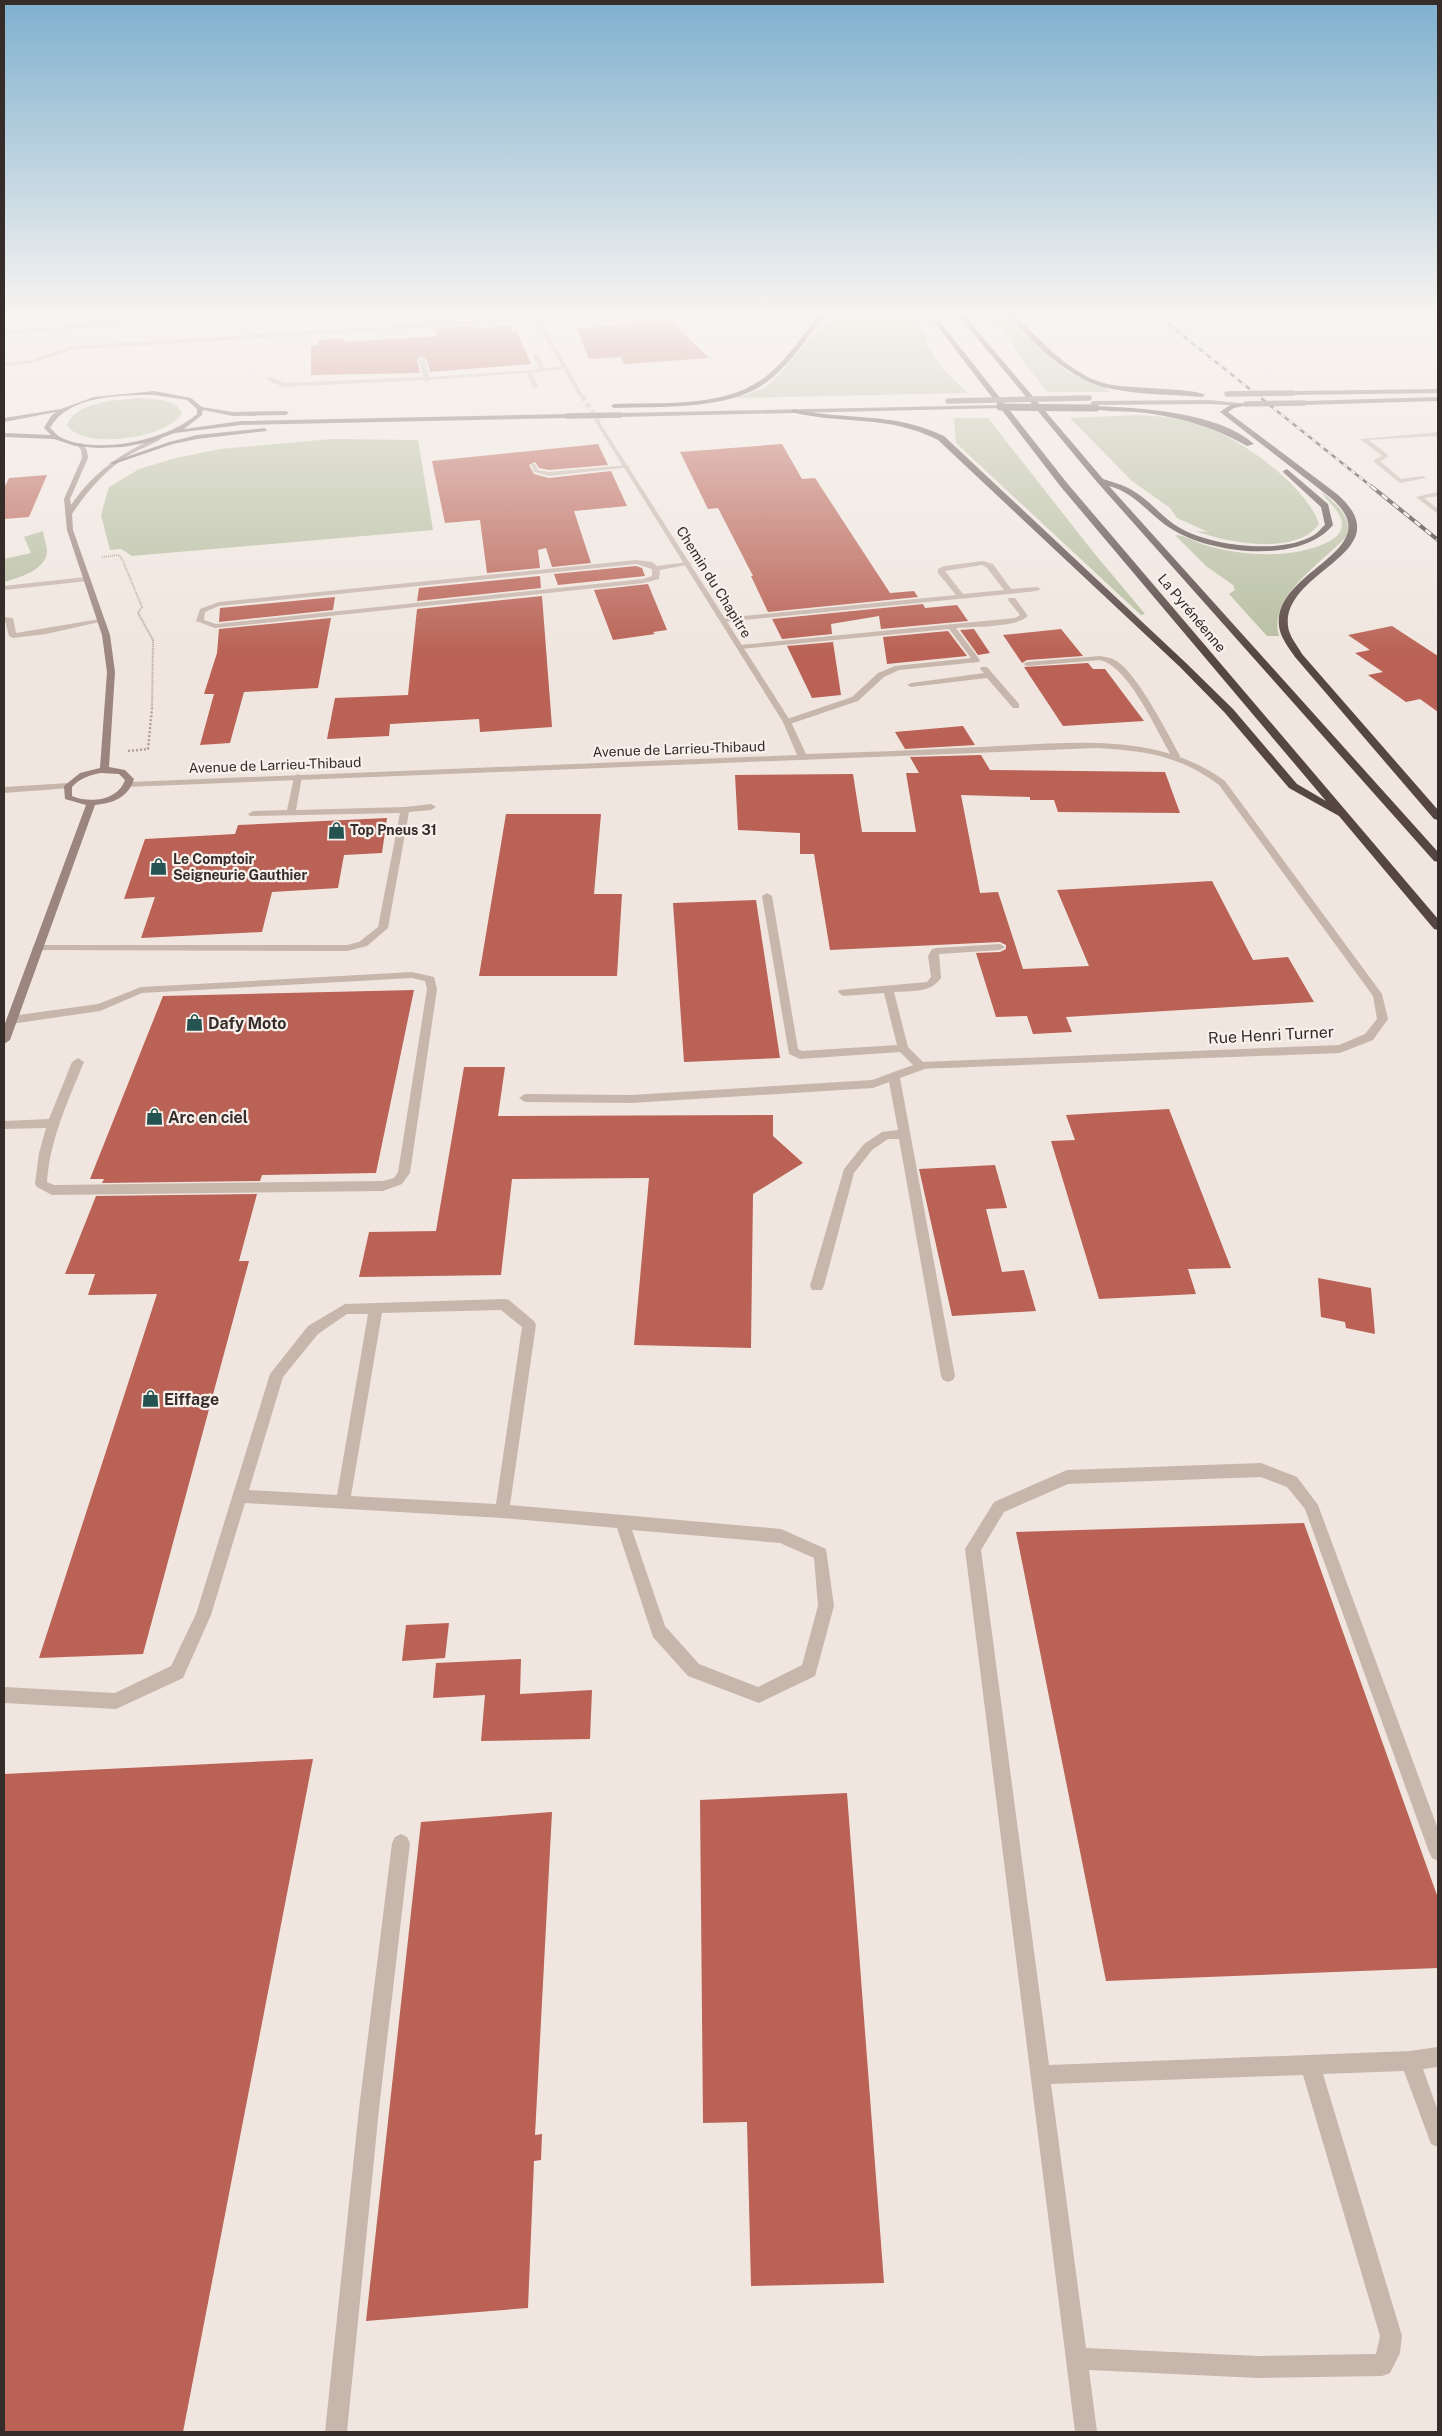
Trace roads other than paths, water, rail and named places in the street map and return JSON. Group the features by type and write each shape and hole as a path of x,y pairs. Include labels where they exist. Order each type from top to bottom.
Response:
{"highway":[{"path":"919,428 941,438 1196,678 1229,711 1293,786 1349,819"},
{"name":"La Pyrénéenne","path":"1019,428 1064,485 1438,926"},
{"name":"La Pyrénéenne","path":"1056,428 1100,480 1438,859"},
{"path":"1100,480 1128,490 1160,518 1180,531 1220,544 1276,548 1295,545 1324,534 1329,525 1325,506 1269,457 1236,435 1220,428"},
{"path":"1244,428 1345,505 1355,522 1355,532 1351,540 1299,588 1284,613 1283,625 1287,637 1298,655 1438,817"}],"main road":[{"path":"47,428 54,437"},
{"path":"177,432 184,428"},
{"path":"4,435 54,437 79,444 118,445 159,438 177,432 208,428"},
{"path":"112,463 171,443 197,438 298,428"}],"street":[{"name":"Chemin du Chapitre","path":"602,428 787,722 803,758"},
{"path":"1423,478 1400,481 1376,461 1386,456 1363,438 1438,434"},
{"path":"69,513 85,488 112,463 128,452 159,438"},
{"path":"79,444 84,450 85,458 67,499 70,530 106,635 111,672 104,770"},
{"path":"533,465 536,470 550,474 627,467"},
{"path":"1438,494 1419,497 1438,512"},
{"path":"656,568 656,577 644,581 215,626 200,621 199,615 202,610 219,604 636,562 649,564 656,568 688,564"},
{"path":"961,596 941,571 944,568 983,563 990,566 1009,592"},
{"path":"4,588 85,578"},
{"path":"723,620 1037,589"},
{"path":"740,647 1018,620 1024,616 1012,600"},
{"path":"4,619 10,620 13,636 46,632 100,621"},
{"path":"952,627 976,660 1016,706"},
{"path":"1027,664 1100,658 1117,665 1176,756"},
{"path":"787,722 855,700 881,675 898,668 976,660"},
{"path":"910,685 990,675"},
{"name":"Avenue de Larrieu-Thibaud","path":"129,784 1097,745 1143,749 1176,756 1202,767 1222,783"},
{"path":"4,790 68,786 86,773 104,770 122,772 130,779 126,790 111,799 91,803 73,800 68,797 68,786"},
{"path":"291,813 298,777"},
{"name":"Rue Henri Turner","path":"921,1066 1340,1049 1369,1037 1383,1019 1378,996 1222,783"},
{"path":"4,1040 91,803"},
{"path":"253,814 406,810 432,807"},
{"path":"37,948 337,948 363,944 383,928 406,810"},
{"path":"767,896 793,1051 800,1055 903,1048"},
{"path":"843,992 931,984 936,978 933,956 936,952 945,949 1000,947"},
{"path":"11,1020 100,1007 141,990 412,975 430,980 432,989 404,1173 398,1181 383,1186 52,1190 41,1184 41,1169 54,1123 78,1062"},
{"path":"525,1098 640,1099 873,1084 921,1066 903,1048 888,989"},
{"path":"894,1076 948,1376"},
{"path":"4,1124 54,1123"},
{"path":"817,1286 848,1172 874,1143 886,1135 904,1134"},
{"path":"4,1695 116,1701 177,1672 203,1615 277,1374 314,1330 346,1309 504,1304 529,1325 502,1511"},
{"path":"343,1502 376,1308"},
{"path":"1086,2432 973,1548 999,1507 1066,1477 1261,1470 1292,1482 1311,1505 1438,1852"},
{"path":"240,1496 502,1511 781,1536 821,1554 826,1606 808,1670 759,1695 694,1670 659,1631 622,1522"},
{"path":"336,2432 370,2109 402,1842"},
{"path":"1039,2075 1410,2061 1438,2057"},
{"path":"1410,2061 1438,2137"},
{"path":"1076,2358 1258,2367 1382,2365 1389,2353 1391,2336 1310,2065"}],"railway":[{"path":"1298,428 1372,487"},
{"path":"1371,486 1438,540"}],"place":[{"name":"Top Pneus 31","path":"336,830"},
{"name":"Le Comptoir Seigneurie Gauthier","path":"159,867"},
{"name":"Dafy Moto","path":"194,1023"},
{"name":"Arc en ciel","path":"154,1117"},
{"name":"Eiffage","path":"150,1399"}]}
